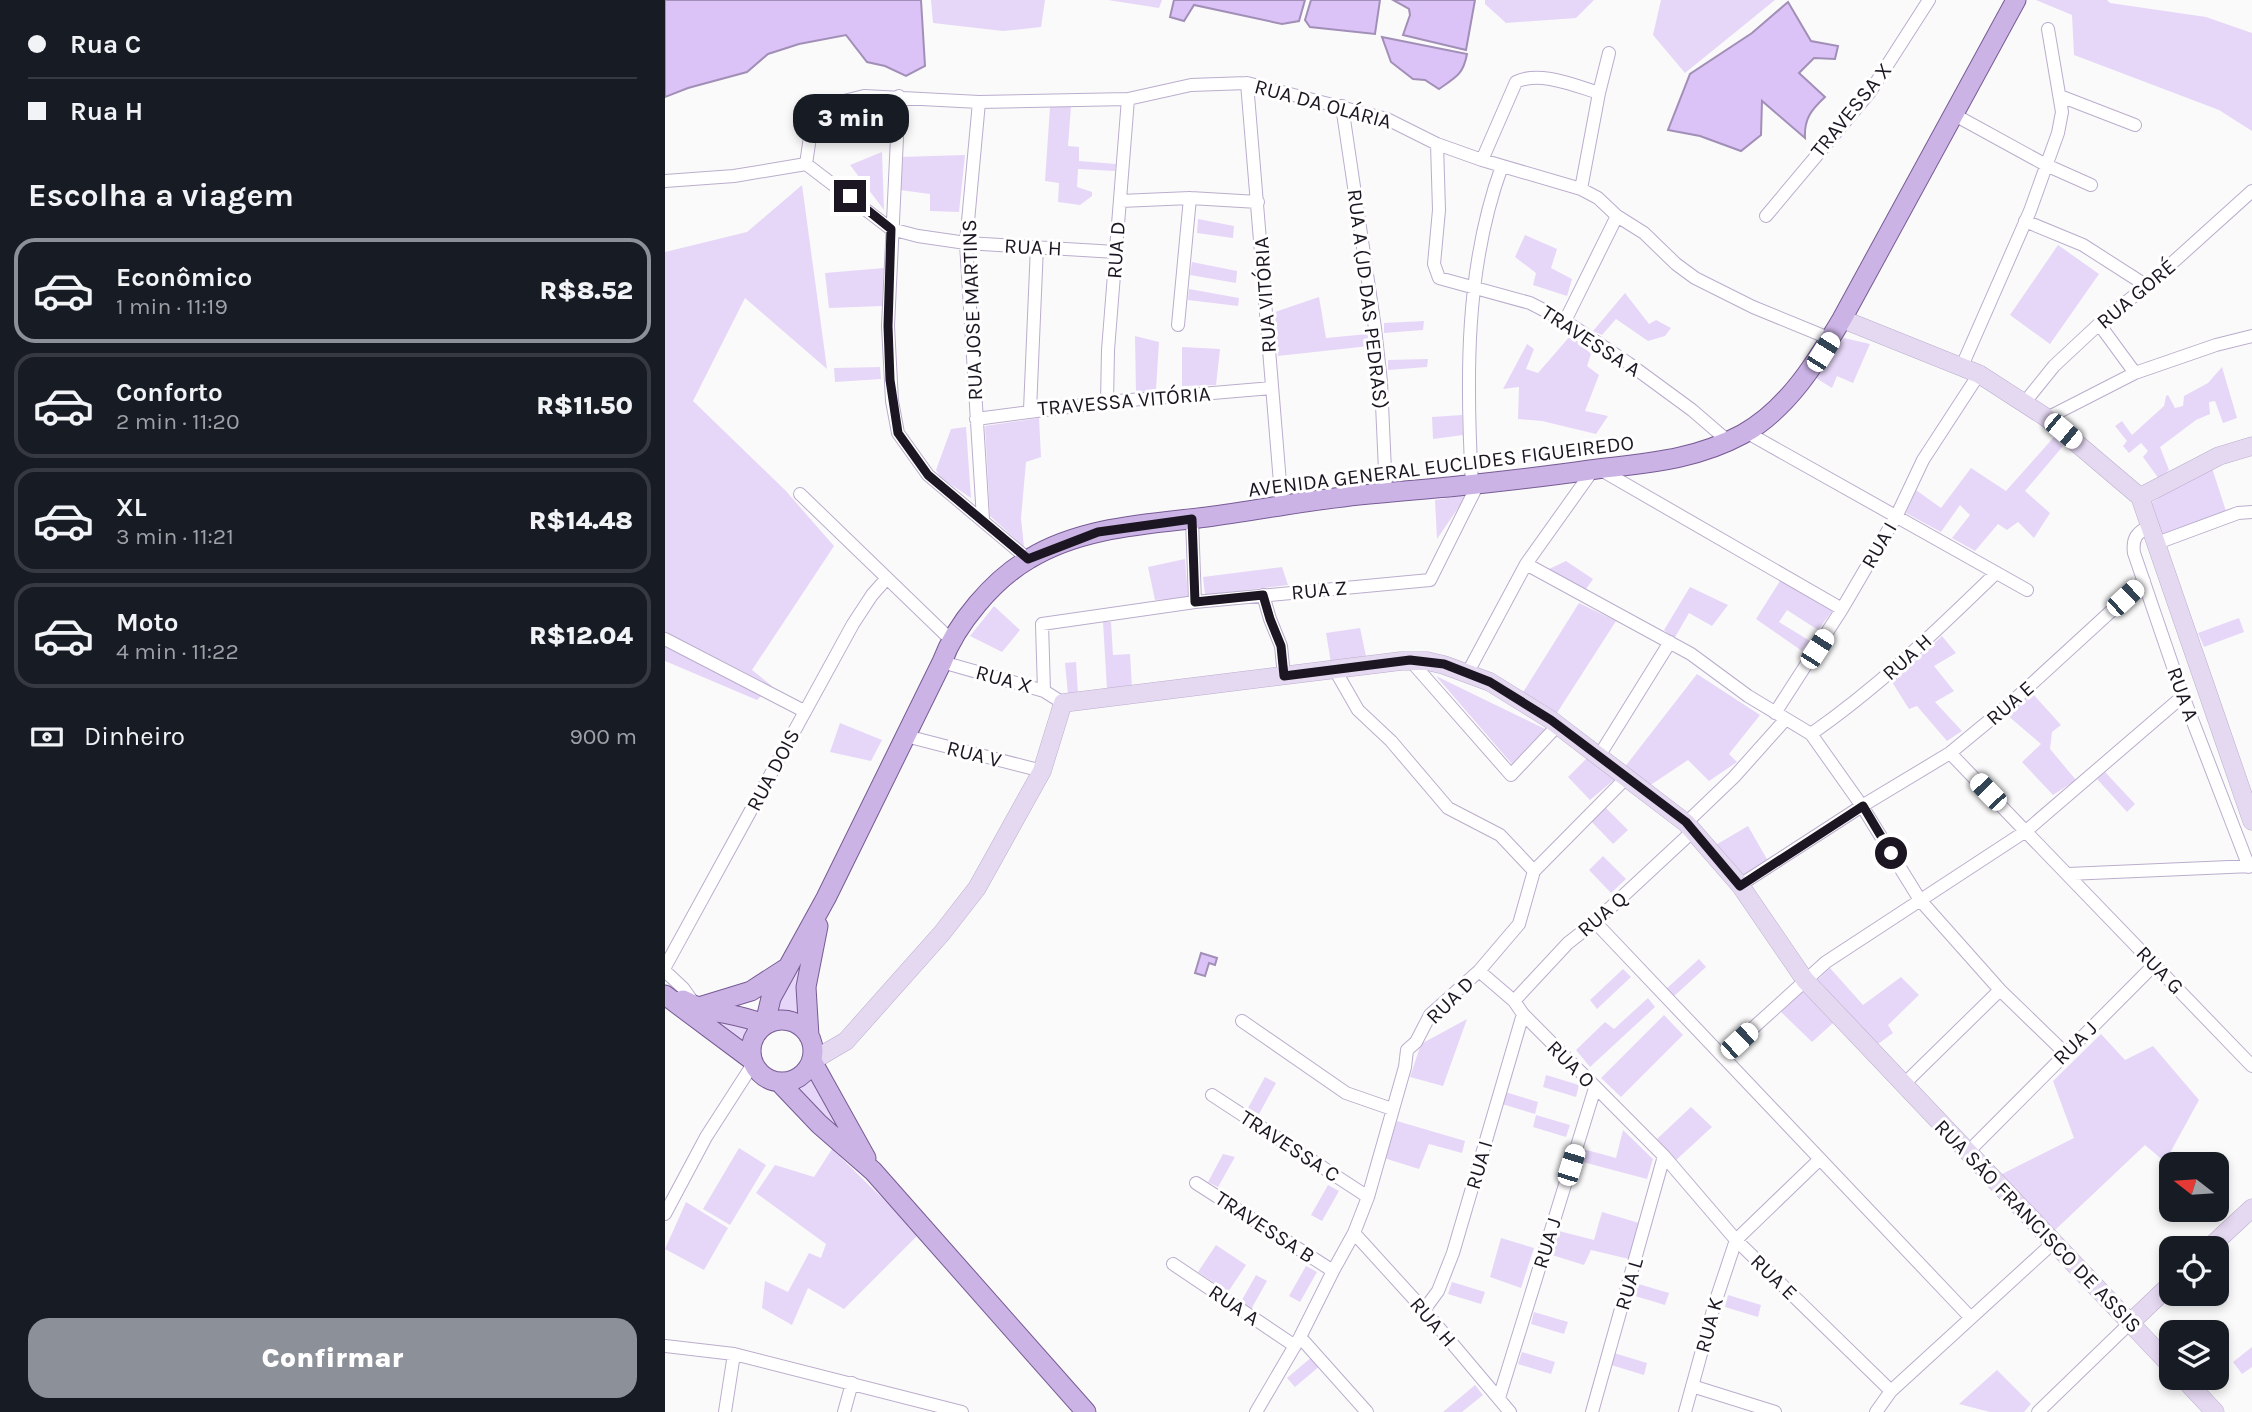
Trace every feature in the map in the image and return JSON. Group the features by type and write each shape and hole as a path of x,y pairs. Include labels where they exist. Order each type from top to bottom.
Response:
{"main road":[{"name":"AVENIDA GENERAL EUCLIDES FIGUEIREDO","path":"767,1024 768,1009 786,969 826,898 942,662 950,639 989,592 1028,559 1098,532 1341,497 1671,461 1746,432 1770,414 1815,365 2016,0"},
{"name":"AVENIDA GENERAL EUCLIDES FIGUEIREDO","path":"809,1036 806,986 812,949 826,898"},
{"path":"697,1007 751,991 786,969"},
{"path":"665,989 697,1007 767,1024"},
{"path":"665,995 753,1062 764,1077 780,1083 819,1124 873,1171 1082,1410"},
{"path":"753,1062 751,1044 759,1030 767,1024 787,1020 796,1023 809,1036 813,1048 812,1061 800,1077 780,1083"},
{"path":"812,1061 873,1171"}],"street":[{"name":"TRAVESSA X","path":"1766,216 1870,92 1929,0"},
{"name":"RUA I","path":"1690,826 1734,777 1780,717 1897,515 1970,370 2061,120 2060,96 2048,29"},
{"path":"1581,189 1609,53"},
{"path":"1482,160 1516,82 1523,79 1542,79 1599,93"},
{"name":"RUA DA OLÁRIA","path":"806,164 813,127 823,109 864,96 979,102 1128,99 1157,95 1191,85 1247,83 1387,118 1437,144 1581,189 1598,198 1617,216 1644,233 1676,264 1702,282 1753,307 1831,339"},
{"name":"RUA VITÓRIA","path":"1247,83 1282,507"},
{"path":"899,96 888,326 890,380 898,433 928,475 1028,559"},
{"path":"2060,96 2135,125"},
{"name":"RUA D","path":"1107,402 1128,99"},
{"name":"RUA JOSE MARTINS","path":"979,102 966,243 983,519"},
{"name":"RUA A (JD DAS PEDRAS)","path":"1342,106 1375,328 1381,382 1386,493"},
{"path":"1953,114 2046,165 2091,185"},
{"name":"TRAVESSA A","path":"1437,144 1439,210 1434,264 1436,275 1443,280 1530,303 1565,321 1649,378 1728,441"},
{"path":"665,181 746,175 806,164"},
{"name":"RUA H","path":"806,164 891,229 966,243 1116,252"},
{"path":"1475,484 1469,392 1473,288 1485,217 1502,166"},
{"name":"RUA GORÉ","path":"2025,402 2054,366 2099,324 2147,286 2252,191"},
{"path":"1178,325 1190,198"},
{"path":"1120,201 1190,198 1258,202"},
{"path":"1565,321 1617,216"},
{"path":"2025,221 2083,245 2147,286"},
{"path":"1030,410 1037,246"},
{"path":"1842,319 1970,370 2025,402 2140,497 2252,821"},
{"path":"2099,324 2135,373"},
{"path":"2047,418 2135,373 2215,345 2252,336"},
{"name":"TRAVESSA VITÓRIA","path":"976,419 1030,410 1272,388"},
{"path":"1746,432 2027,590"},
{"path":"2140,497 2219,456 2252,446"},
{"path":"1468,672 1526,564 1597,470 1842,609"},
{"name":"RUA Z","path":"1044,691 1042,624 1195,602 1430,580 1475,484"},
{"path":"800,494 950,639"},
{"path":"2157,543 2238,513 2252,512"},
{"path":"1192,519 1195,602"},
{"name":"RUA A","path":"2150,526 2138,533 2133,542 2134,553 2183,696 2251,867"},
{"path":"1526,564 1691,654 1780,717 1811,734 1863,806 1920,900 2000,990 2065,1053"},
{"name":"RUA H","path":"1811,734 1847,709 1887,675 1996,573"},
{"name":"RUA DOIS","path":"665,969 863,607 887,578"},
{"name":"RUA E","path":"1740,886 1950,753 2013,701 2144,581"},
{"path":"1263,595 1281,646 1284,676"},
{"path":"665,639 804,711"},
{"path":"1599,755 1670,642"},
{"path":"1410,660 1511,775 1558,725"},
{"name":"RUA SÃO FRANCISCO DE ASSIS","path":"1063,703 1410,660 1434,662 1490,682 1558,725 1690,826 1740,886 1805,981 2159,1353"},
{"name":"RUA X","path":"942,662 1044,691 1063,703"},
{"path":"1335,670 1358,710 1391,741 1448,807 1500,835 1534,871"},
{"path":"1722,1056 1805,981 1861,937 2026,831 2183,696"},
{"path":"812,1061 846,1041 942,933 990,867 1042,771 1063,703"},
{"name":"RUA V","path":"906,736 1042,771"},
{"name":"RUA G","path":"1950,753 2252,1066"},
{"name":"RUA D","path":"1259,1411 1354,1233 1368,1197 1405,1067 1407,1050 1416,1042 1430,1015 1479,971 1519,924 1534,871 1627,777"},
{"name":"RUA Q","path":"1514,1001 1568,943 1595,922 1690,826"},
{"path":"2068,874 2251,867"},
{"path":"1595,922 1971,1318"},
{"name":"RUA J","path":"1967,1153 2155,964"},
{"path":"665,969 697,1007"},
{"name":"RUA O","path":"1479,971 1514,1001 1523,1014 1664,1156"},
{"path":"1904,1084 2000,990"},
{"name":"RUA I","path":"1424,1310 1438,1291 1453,1253 1523,1014"},
{"path":"1242,1021 1346,1093 1392,1109"},
{"path":"665,1214 706,1137 753,1062"},
{"name":"RUA J","path":"1499,1398 1595,1088"},
{"name":"TRAVESSA C","path":"1212,1095 1368,1197"},
{"name":"RUA E","path":"1664,1156 1736,1240 1891,1391"},
{"name":"RUA L","path":"1593,1412 1664,1156"},
{"path":"1736,1240 1820,1159"},
{"name":"TRAVESSA B","path":"1196,1183 1333,1270"},
{"path":"2223,1236 2252,1208"},
{"name":"RUA H","path":"1354,1233 1424,1310 1510,1412"},
{"name":"RUA K","path":"1685,1412 1714,1303 1736,1240"},
{"path":"1875,1412 1891,1391 2053,1242"},
{"name":"RUA A","path":"1173,1264 1298,1341"},
{"path":"2038,1412 2159,1295"},
{"path":"1298,1341 1367,1412"},
{"path":"665,1346 734,1354 962,1412"},
{"path":"725,1412 734,1354"},
{"path":"844,1412 852,1382"},
{"path":"1692,1386 1775,1412"},
{"path":"2193,1390 2212,1411"}],"shaded area":[{"path":"665,0 921,0 925,66 906,76 885,66 867,62 846,35 799,44 768,54 747,72 665,97"},
{"path":"931,0 1045,0 1041,27 1003,31 933,23"},
{"path":"1108,0 1162,0 1159,8"},
{"path":"1174,0 1305,0 1299,21 1282,24 1194,5 1184,21 1170,17"},
{"path":"1311,0 1380,0 1375,34 1310,27 1305,20"},
{"path":"1393,0 1475,0 1466,50 1403,35 1410,15 1409,9"},
{"path":"1485,0 1594,0 1576,18 1506,23 1485,4"},
{"path":"1661,0 1775,0 1685,73 1653,35"},
{"path":"2036,0 2107,0 2110,3 2206,17 2252,33 2252,131 2219,110 2074,55 2072,15"},
{"path":"1788,2 1811,41 1838,46 1835,59 1814,58 1799,73 1825,97 1809,115 1805,138 1762,101 1761,135 1741,151 1700,136 1668,130 1690,74 1752,33"},
{"path":"1382,37 1467,54 1458,75 1439,89 1425,80 1413,79 1391,62"},
{"path":"1071,106 1068,146 1079,147 1079,161 1116,164 1115,171 1078,169 1077,187 1092,192 1092,196 1080,205 1058,202 1059,183 1045,181 1050,107"},
{"path":"882,152 884,210 850,165"},
{"path":"965,155 959,212 930,211 930,194 900,190 900,157"},
{"path":"802,185 827,369 745,298 693,401 785,490 834,546 752,670 772,686 757,700 665,661 665,252 747,232"},
{"path":"1198,219 1234,226 1233,238 1197,233"},
{"path":"1525,235 1557,249 1551,268 1572,279 1567,296 1533,285 1536,273 1515,257"},
{"path":"2058,245 2099,274 2050,344 2010,315"},
{"path":"1192,262 1237,271 1236,283 1190,275"},
{"path":"884,268 882,306 829,308 825,273"},
{"path":"1189,289 1239,298 1238,306 1188,300"},
{"path":"1625,293 1649,324 1656,320 1671,328 1665,336 1648,341 1616,319 1602,335 1593,331"},
{"path":"1319,297 1326,338 1368,334 1369,346 1278,356 1275,312"},
{"path":"1424,321 1423,330 1384,333 1384,323"},
{"path":"1571,335 1591,354 1587,366 1599,375 1585,411 1608,416 1596,434 1542,421 1518,419 1519,387 1503,389 1527,344 1534,349 1526,369 1538,373"},
{"path":"1135,336 1159,342 1156,389 1136,393"},
{"path":"1844,338 1870,344 1853,383 1837,376 1832,388 1816,378"},
{"path":"1182,347 1220,349 1216,385 1182,386"},
{"path":"1428,359 1427,367 1388,370 1388,360"},
{"path":"880,367 881,379 835,382 834,368"},
{"path":"2222,367 2237,418 2223,423 2215,401 2209,402 2210,414 2196,420 2160,447 2169,470 2159,479 2143,457 2148,451 2141,443 2129,453 2123,446 2127,441 2115,426 2122,421 2132,435 2164,406 2166,396 2168,395 2175,408 2183,406 2184,396 2208,383"},
{"path":"1462,415 1463,435 1433,439 1432,417"},
{"path":"1039,418 1041,457 1026,462 1021,518 1024,547 990,516 985,426"},
{"path":"966,427 971,498 941,478 936,470 951,429"},
{"path":"2054,437 2063,446 2025,491 2050,513 2034,538 2018,522 2007,530 1998,524 1975,551 1952,538 1970,515 1960,505 1941,532 1906,513 1916,490 1941,508 1971,468 2006,491"},
{"path":"2211,465 2226,511 2159,535 2151,503"},
{"path":"1467,495 1437,539 1435,500"},
{"path":"1185,559 1188,598 1155,600 1148,567"},
{"path":"1566,561 1593,579 1586,589 1547,570"},
{"path":"1282,567 1288,585 1205,595 1203,577"},
{"path":"1780,581 1833,610 1818,630 1787,610 1779,622 1810,641 1802,651 1756,619"},
{"path":"1690,587 1728,605 1712,626 1689,613 1674,639 1664,630"},
{"path":"1579,603 1616,621 1555,716 1522,694"},
{"path":"994,606 1020,630 1002,652 970,636"},
{"path":"2239,618 2244,632 2204,647 2198,633"},
{"path":"1103,622 1111,622 1113,655 1130,654 1132,688 1107,690"},
{"path":"1360,628 1367,661 1331,663 1326,633"},
{"path":"1942,636 1956,653 1934,666 1954,691 1935,702 1962,731 1947,741 1917,706 1909,709 1892,682"},
{"path":"1076,662 1078,694 1068,695 1065,663"},
{"path":"1697,674 1760,715 1729,754 1737,762 1709,781 1688,760 1649,786 1624,768"},
{"path":"1436,676 1545,729 1512,764"},
{"path":"2031,692 2061,725 2052,732 2050,749 2076,780 2053,795 2022,762 2041,744 2007,715"},
{"path":"840,723 882,740 871,761 830,752"},
{"path":"1588,757 1616,778 1590,800 1568,777"},
{"path":"2105,772 2135,804 2127,812 2097,779"},
{"path":"1605,807 1628,830 1613,844 1591,821"},
{"path":"1748,826 1768,861 1739,877 1714,846"},
{"path":"1603,856 1626,879 1611,893 1589,870"},
{"path":"807,935 806,1024 787,1017 770,1018"},
{"path":"1201,953 1217,958 1215,965 1209,963 1205,976 1195,973"},
{"path":"1699,959 1706,967 1672,998 1665,990"},
{"path":"1830,968 1863,1005 1901,977 1919,995 1888,1025 1893,1033 1878,1044 1814,983"},
{"path":"1623,969 1631,977 1597,1009 1590,1000"},
{"path":"1803,990 1833,1023 1812,1042 1780,1011"},
{"path":"1648,998 1655,1007 1590,1067 1576,1050 1605,1022 1614,1029"},
{"path":"704,1011 759,1014 746,1049"},
{"path":"1664,1015 1683,1035 1621,1097 1601,1078"},
{"path":"1467,1019 1443,1086 1410,1077 1421,1044"},
{"path":"2101,1034 2125,1060 2153,1046 2199,1100 2170,1152 2159,1152 2159,1157 2145,1145 2054,1231 2000,1175 2074,1138 2053,1081"},
{"path":"816,1070 853,1140 791,1088 809,1081"},
{"path":"1546,1075 1579,1085 1576,1097 1543,1087"},
{"path":"1265,1077 1276,1083 1259,1114 1248,1108"},
{"path":"1505,1092 1538,1102 1535,1114 1502,1104"},
{"path":"1691,1107 1712,1127 1675,1161 1657,1139"},
{"path":"1536,1115 1570,1125 1566,1137 1533,1127"},
{"path":"1397,1121 1465,1141 1462,1153 1429,1144 1419,1169 1384,1158"},
{"path":"1623,1130 1653,1159 1647,1179 1579,1161 1583,1149 1616,1158"},
{"path":"739,1148 766,1165 730,1225 703,1209"},
{"path":"832,1149 919,1234 844,1309 808,1288 792,1325 762,1308 765,1281 788,1292 809,1253 821,1258 826,1244 756,1193 775,1165 814,1177"},
{"path":"1223,1154 1235,1157 1218,1187 1208,1182"},
{"path":"1328,1185 1339,1191 1322,1221 1311,1215"},
{"path":"686,1202 728,1228 704,1270 665,1249"},
{"path":"1602,1212 1639,1223 1629,1259 1591,1250 1584,1265 1552,1255 1559,1231 1594,1240"},
{"path":"1501,1238 1534,1248 1521,1288 1490,1277"},
{"path":"1216,1245 1246,1265 1228,1292 1198,1272"},
{"path":"1306,1266 1317,1272 1300,1302 1289,1296"},
{"path":"1256,1275 1267,1281 1250,1311 1239,1305"},
{"path":"1452,1282 1485,1292 1481,1304 1448,1294"},
{"path":"1635,1283 1669,1293 1665,1305 1632,1295"},
{"path":"1728,1295 1761,1305 1758,1317 1725,1307"},
{"path":"1534,1312 1568,1322 1564,1334 1531,1324"},
{"path":"2252,1347 2252,1367 2242,1374 2233,1362"},
{"path":"1522,1352 1555,1362 1551,1374 1518,1364"},
{"path":"1614,1353 1647,1363 1644,1375 1611,1365"},
{"path":"1313,1356 1321,1365 1295,1387 1287,1378"},
{"path":"1997,1370 2031,1404 2024,1412 1990,1412 1959,1404"},
{"path":"1475,1385 1483,1395 1462,1412 1443,1412"}],"route":[{"path":"850,196 891,229 888,326 890,380 898,433 928,475 1028,559 1098,532 1192,519 1195,602 1263,595 1281,646 1284,676 1410,660 1444,664 1490,682 1551,720 1686,822 1740,886 1863,806 1891,853"}]}
